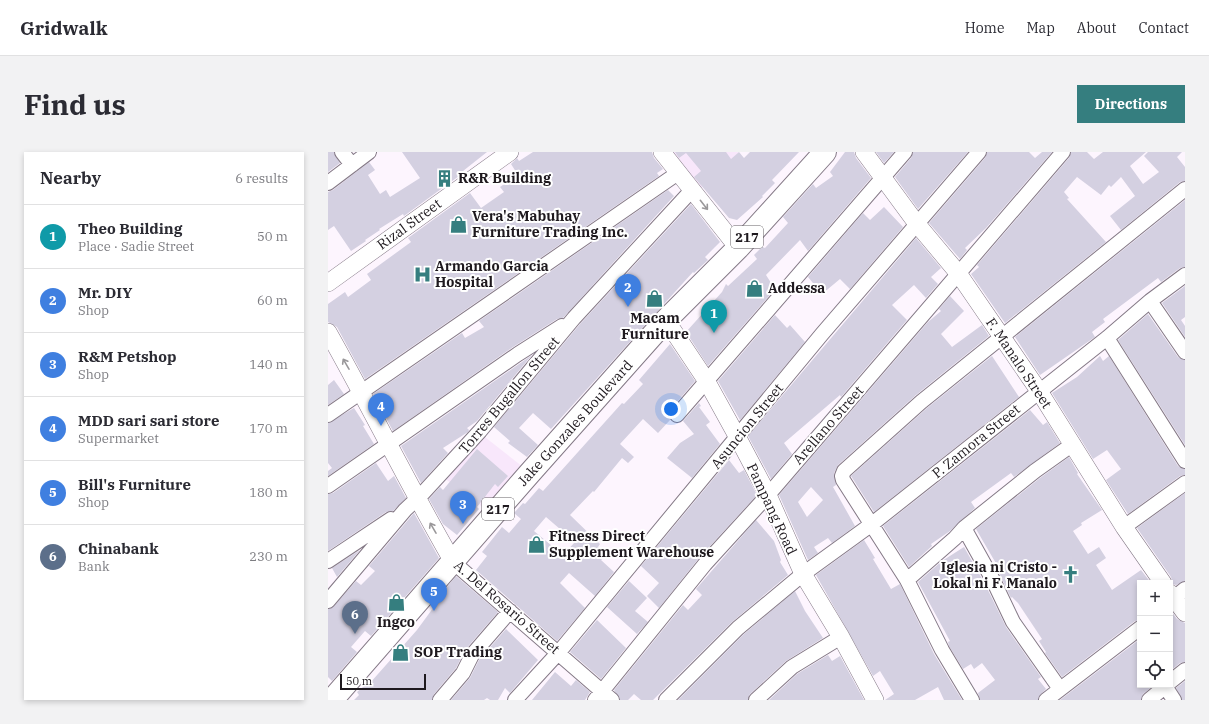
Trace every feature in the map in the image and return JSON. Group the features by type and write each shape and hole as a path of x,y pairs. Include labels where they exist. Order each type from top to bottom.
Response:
{"main road":[{"name":"Jake Gonzales Boulevard","path":"332,700 666,320 738,248 825,152"}],"street":[{"path":"342,152 352,165"},
{"path":"328,183 369,152"},
{"name":"Rizal Street","path":"328,283 510,152"},
{"path":"662,152 738,248"},
{"name":"F. Manalo Street","path":"864,152 917,224 958,273 1039,391 1124,527 1161,580"},
{"path":"677,415 905,152"},
{"name":"Asuncion Street","path":"515,700 559,652 738,438 822,334 979,152"},
{"name":"Arellano Street","path":"599,695 705,564 768,495 1064,152"},
{"path":"328,415 678,173"},
{"path":"972,700 942,650 907,580 843,480 842,476 844,471 921,402 1185,189"},
{"name":"Torres Bugallon Street","path":"328,601 411,505 480,431 574,318 692,190"},
{"name":"P. Zamora Street","path":"666,700 738,628 803,574 872,524 1107,338 1150,301 1185,275"},
{"path":"1150,301 1185,352"},
{"path":"328,486 518,354 574,318"},
{"name":"Pampang Road","path":"666,320 706,380 738,438 768,495 803,574 841,637 875,700"},
{"name":"A. Del Rosario Street","path":"328,332 362,391 389,443 411,505 453,562 559,652 599,695 612,700"},
{"path":"1107,338 1185,461"},
{"path":"907,580 955,538 964,528 1029,476 1073,444"},
{"path":"1124,527 1185,484"},
{"path":"328,561 411,505"},
{"path":"964,528 993,580 1013,622 1060,689"},
{"path":"1175,595 1185,613"},
{"path":"440,700 463,673 472,655 510,610"},
{"path":"1046,700 1137,630"},
{"path":"756,700 792,667 841,637"},
{"path":"1173,680 1185,670"},
{"path":"1149,700 1163,688"},
{"path":"1168,688 1174,700"}],"shaded area":[{"path":"665,152 739,152 697,192"},
{"path":"481,434 523,467 485,509 443,477"}],"building":[{"path":"328,152 334,152 340,163 328,172"},
{"path":"402,152 487,152 458,175 459,176 404,216 403,214 379,229 380,230 351,251 334,226 328,230 328,192 333,190 369,162 375,170 368,175 380,194 386,190 390,197 420,178"},
{"path":"533,152 652,152 654,158 663,169 657,173 659,176 365,379 337,327 328,322 328,304 345,292 348,297 371,280 367,274 411,242 408,238 470,193 481,208 504,192 500,187 518,175 511,164 517,158 519,161"},
{"path":"675,152 726,152 731,159 739,152 744,158 750,152 799,152 772,180 775,183 762,196 763,197 737,220 729,218 694,177 701,171 686,153 679,158"},
{"path":"845,152 854,152 856,158 871,178 808,251 800,240 766,275 775,289 708,366 686,332 722,292 726,284 728,286 757,259 754,255 762,247 765,248 788,223 783,217 813,184 816,188 833,176 830,172"},
{"path":"876,152 894,152 884,163"},
{"path":"913,152 968,152 918,209 895,177 911,158"},
{"path":"987,152 1029,152 1035,158 1042,152 1052,152 986,228 965,248 967,250 960,259 929,223 985,158"},
{"path":"1071,152 1087,152 1094,159 1103,152 1146,152 1130,166 1143,184 1159,172 1144,156 1148,152 1182,152 1177,157 1185,167 1185,181 1180,182 1121,230 1110,216 1135,196 1121,177 1111,187 1109,185 1101,195 1077,177 1064,192 1069,198 1067,199 1106,242 1005,323 971,274 979,267 977,265 1069,158"},
{"path":"668,190 674,196 563,318 557,319 513,347 393,431 373,394 462,333 465,338 484,327 479,321"},
{"path":"1185,200 1185,267 1180,268 1161,282 1158,278 1103,319 1105,322 1092,332 1095,337 1040,375 1015,337"},
{"path":"691,204 720,242 705,257 708,260 694,273 693,272 551,429 533,413 519,428 538,445 527,457 508,443 510,441 494,427 580,324"},
{"path":"884,207 903,227 850,289 840,279 822,294 808,277 863,213 870,220"},
{"path":"916,238 941,268 931,277 938,284 926,298 914,285 892,305 907,320 841,397 840,395 784,443 792,454 771,479 748,436"},
{"path":"1185,286 1185,317 1181,320 1185,326 1185,337 1162,303"},
{"path":"950,296 964,311 941,334 952,347 982,325 989,336 916,395 838,465 834,473 836,485 833,487 855,526 832,543 828,538 814,547 818,553 808,560 779,495 928,322 941,311 939,309","holes":["811,487 823,500 807,517 798,502"]},
{"path":"1148,314 1178,357 1185,360 1185,445 1118,340"},
{"path":"775,315 787,328 790,325 805,342 740,420 718,381"},
{"path":"670,344 695,381 671,409 669,414 670,420 658,433 643,419 620,444 634,457 628,463 622,458 594,492 593,491 570,515 600,544 598,547 607,554 601,560 614,572 595,596 569,573 560,583 585,608 557,641 476,570 487,556 482,552 502,527 509,533 521,519 514,513 523,503 525,504 539,488 543,491 622,403 624,404 643,384 639,380","holes":["546,517 575,542 563,555 534,531"]},
{"path":"532,355 477,421 467,428 469,430 468,432 443,448 448,453 421,483 401,446"},
{"path":"992,356 1019,397 874,512 851,476 927,408"},
{"path":"1100,356 1103,361 1109,356 1178,466 1185,469 1185,475 1180,476 1128,514 1106,480 1121,469 1107,450 1093,459 1052,393 1077,377"},
{"path":"334,380 344,394 328,405 328,385"},
{"path":"699,403 701,406 699,407 710,422 706,425 720,444 692,478 667,458 680,443 694,434 683,421"},
{"path":"354,408 365,425 363,426 374,444 328,476 328,471 332,468 328,463 328,423"},
{"path":"1030,410 1043,425 1047,422 1060,443 1014,477 1011,473 971,502 975,508 950,531 931,544 932,546 909,567 883,526"},
{"path":"477,449 508,476 498,487 495,484 477,507 479,509 457,535 443,524 429,499 440,487 443,490"},
{"path":"1069,457 1078,473 1077,474 1102,510 1081,523 1082,525 1073,531 1088,554 1099,547 1106,558 1096,565 1112,590 1141,570 1149,580 1137,580 1137,621 1062,677 1045,653 1046,652 1039,641 1042,639 1018,603 1012,597 1011,598 999,573 1001,572 976,529"},
{"path":"729,460 739,473 744,470 757,495 699,558 659,608 647,596 659,583 641,566"},
{"path":"376,463 388,481 394,476 406,498 393,511 386,512 328,551 328,494 333,493"},
{"path":"1185,493 1185,581 1176,585 1173,584 1173,580 1137,528"},
{"path":"414,513 439,558 371,636 365,631 351,647 357,652 332,681 328,677 328,609 334,606 356,581 361,585 375,571 369,566"},
{"path":"756,520 774,541 781,560 780,562 788,575 732,622 653,700 641,700 634,694 628,700 620,700 614,690 683,605 688,610 702,595 696,589"},
{"path":"864,540 875,558 873,559 891,589 900,584 934,654 962,700 944,700 938,687 915,700 885,700 894,694 880,671 873,676 816,575"},
{"path":"964,547 985,584 1006,627 1041,677 1038,679 1046,689 1038,700 980,700 978,693 995,680 982,663 974,669 971,664 963,669 949,646 948,642 950,641 918,582 942,561"},
{"path":"360,550 337,577 332,568"},
{"path":"456,576 498,612 465,650 456,668 434,694 432,700 354,700 359,695 357,692 369,682 370,683 417,630 436,604 434,603"},
{"path":"629,581 647,598 635,611 648,622 637,634 607,607"},
{"path":"795,591 805,611 823,638 786,661 750,694 748,700 678,700 744,634"},
{"path":"1173,614 1177,619 1185,623 1185,662 1180,663 1173,669"},
{"path":"597,620 626,648 601,679 570,652"},
{"path":"506,629 538,660 510,693 505,688 498,700 490,700 487,698 484,700 451,700 470,678 479,660"},
{"path":"1137,641 1137,688 1150,688 1143,694 1141,700 1060,700"},
{"path":"828,655 832,661 840,656 864,700 769,700 797,674"},
{"path":"555,672 571,686 576,680 590,692 585,700 532,700"},
{"path":"1185,681 1185,700 1182,700 1176,688"}],"place":[{"name":"R&R Building","path":"445,178"},
{"name":"Vera's Mabuhay Furniture Trading Inc.","path":"459,224"},
{"name":"Armando Garcia Hospital","path":"422,274"},
{"name":"Addessa","path":"755,288"},
{"name":"Macam Furniture","path":"655,298"},
{"name":"Mr. DIY","path":"628,307"},
{"name":"Theo Building","path":"714,333"},
{"name":"MDD sari sari store","path":"381,426"},
{"name":"R&M Petshop","path":"463,524"},
{"name":"Fitness Direct Supplement Warehouse","path":"536,544"},
{"name":"Iglesia ni Cristo - Lokal ni F. Manalo","path":"1070,575"},
{"name":"Ingco","path":"396,602"},
{"name":"Bill's Furniture","path":"434,611"},
{"name":"Chinabank","path":"355,634"},
{"name":"SOP Trading","path":"401,652"}]}
